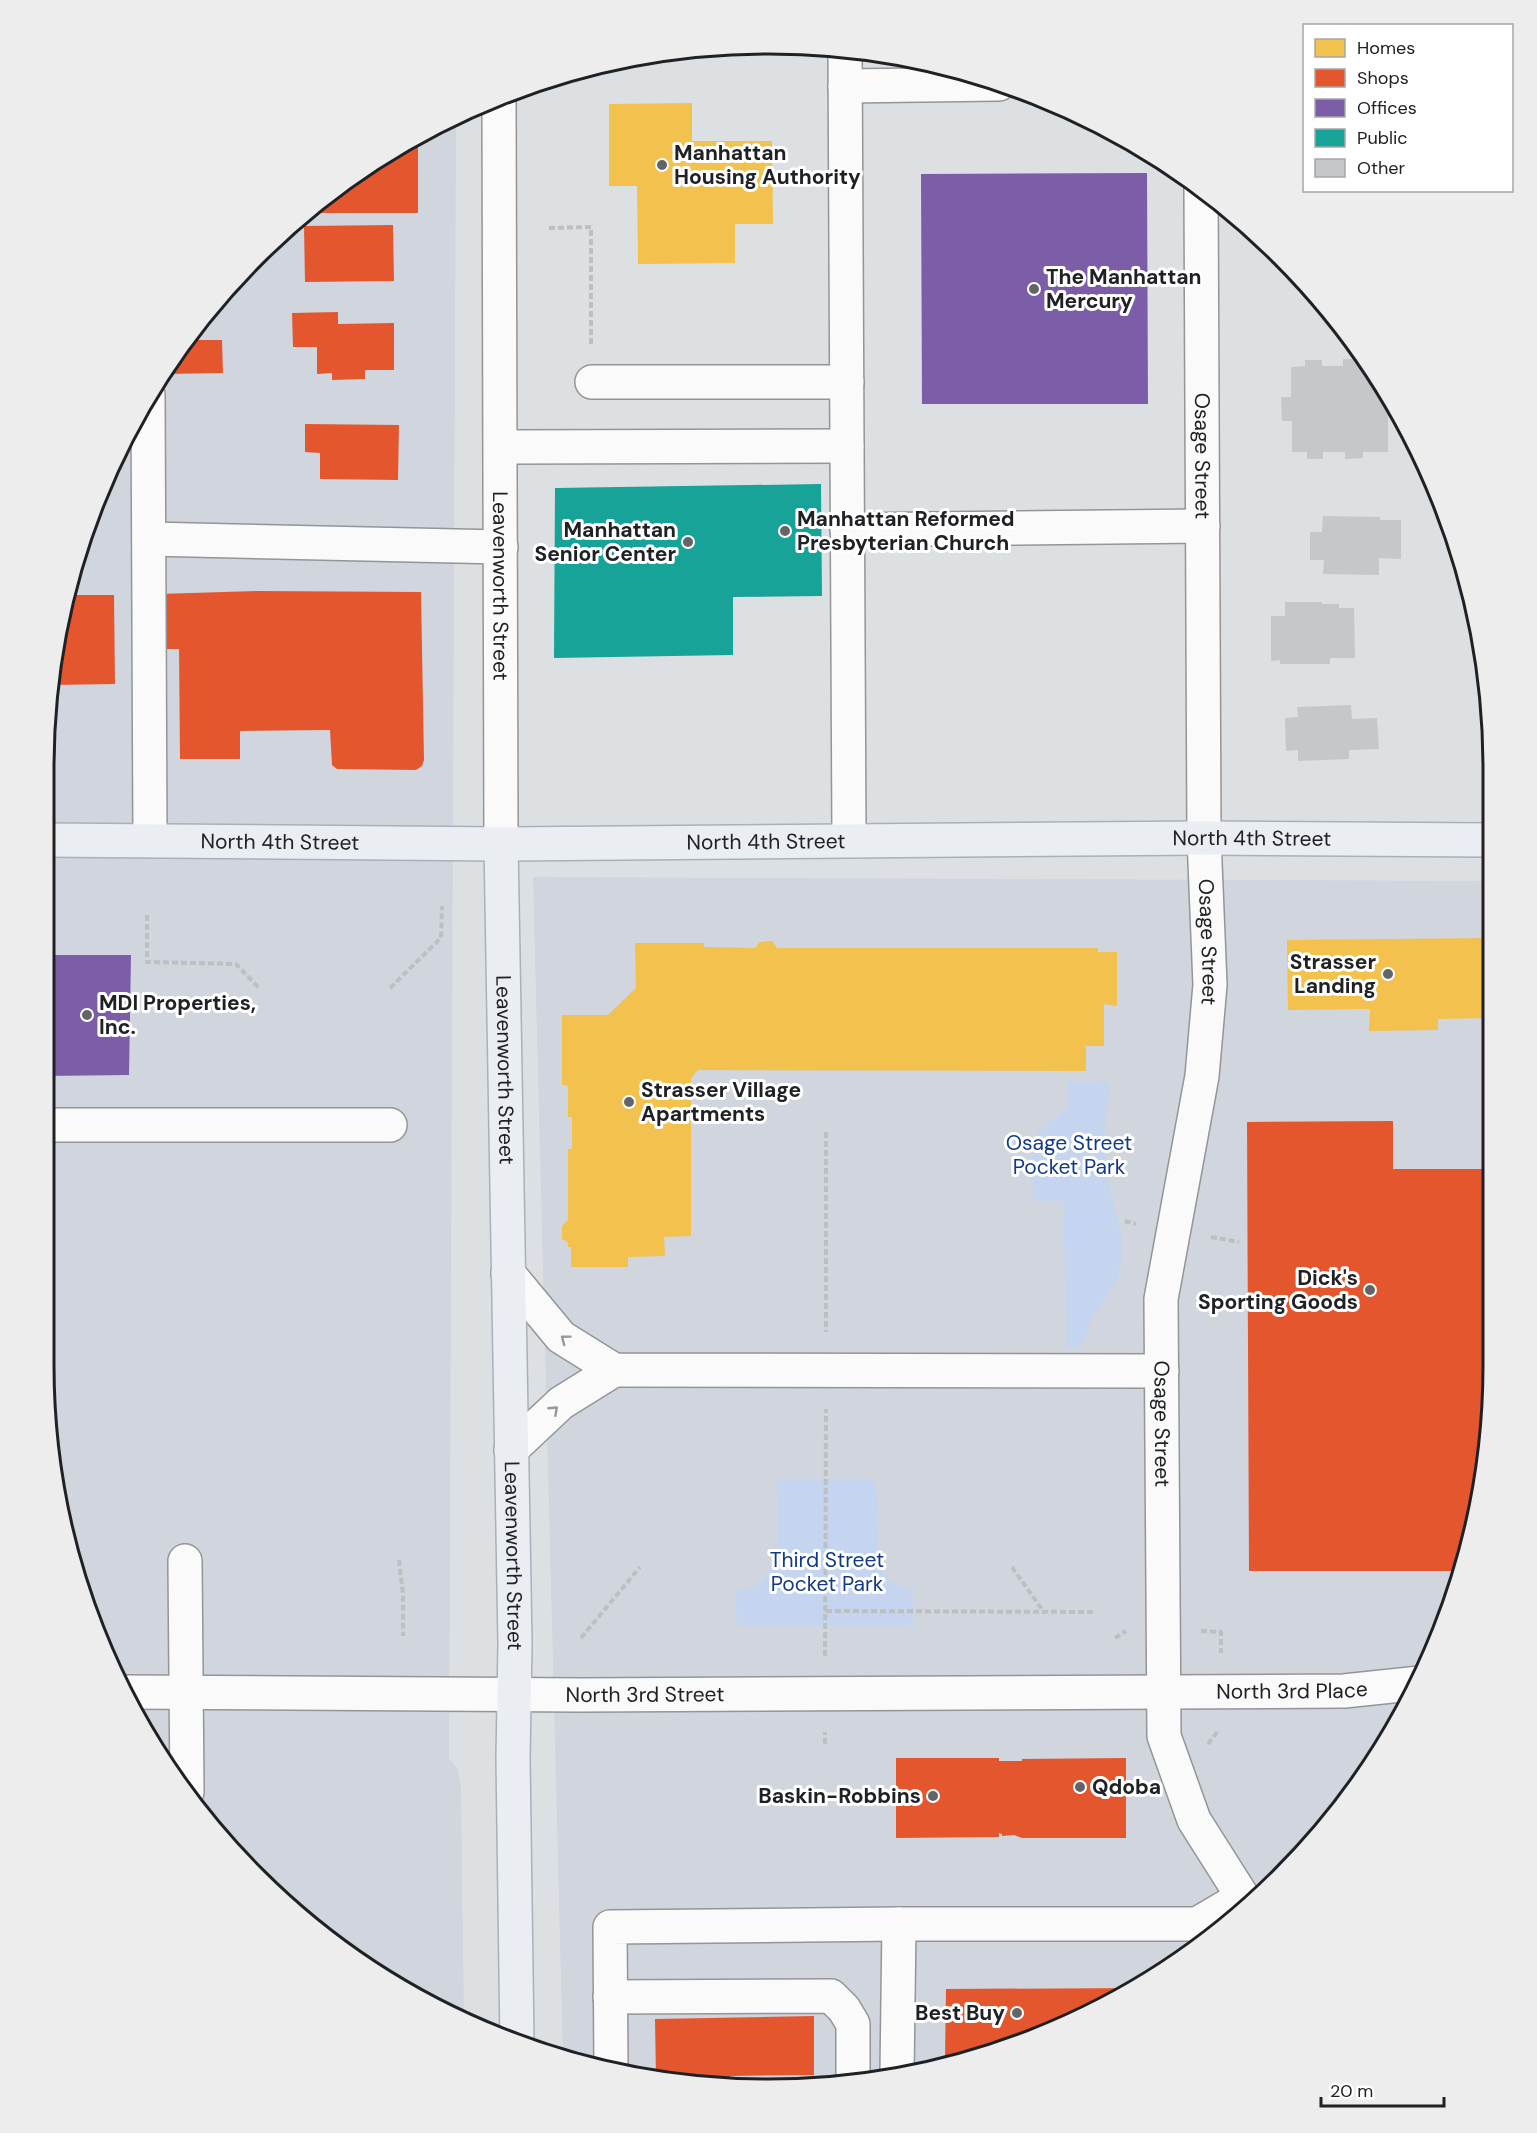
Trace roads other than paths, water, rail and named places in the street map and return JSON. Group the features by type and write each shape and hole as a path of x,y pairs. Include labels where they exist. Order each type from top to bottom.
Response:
{"main road":[{"name":"North 4th Street","path":"54,840 501,844 1204,838 1483,840"},
{"name":"Leavenworth Street","path":"501,844 515,1693 513,1758 517,2033"}],"street":[{"path":"844,58 849,840"},
{"path":"845,86 973,84"},
{"name":"Leavenworth Street","path":"499,107 501,844"},
{"name":"Osage Street","path":"1201,201 1204,838 1210,985 1202,1076 1161,1299 1164,1736 1194,1820 1244,1898"},
{"path":"592,382 847,382"},
{"path":"148,414 150,840"},
{"path":"501,447 847,446"},
{"path":"847,530 1203,526"},
{"path":"149,540 501,547"},
{"path":"54,1125 390,1125"},
{"path":"508,1274 561,1337 614,1370 1162,1371"},
{"path":"511,1450 561,1403 614,1370"},
{"path":"185,1561 187,1778"},
{"name":"North 3rd Place","path":"1163,1692 1344,1691 1407,1684"},
{"name":"North 3rd Street","path":"134,1692 581,1695 1163,1692"},
{"path":"611,2061 610,1926 1197,1924 1232,1908"},
{"path":"897,2067 899,1924"},
{"path":"610,1997 831,1996 844,2009 853,2024 853,2074"}],"place":[{"name":"Manhattan Housing Authority","path":"662,165"},
{"name":"The Manhattan Mercury","path":"1034,289"},
{"name":"Manhattan Reformed Presbyterian Church","path":"785,531"},
{"name":"Manhattan Senior Center","path":"688,542"},
{"name":"Strasser Landing","path":"1388,974"},
{"name":"MDI Properties, Inc.","path":"87,1015"},
{"name":"Strasser Village Apartments","path":"629,1102"},
{"name":"Dick's Sporting Goods","path":"1370,1290"},
{"name":"Qdoba","path":"1080,1787"},
{"name":"Baskin-Robbins","path":"933,1796"},
{"name":"Best Buy","path":"1017,2013"}],"park label":[{"name":"Osage Street Pocket Park","path":"1069,1155"},
{"name":"Third Street Pocket Park","path":"827,1572"}]}
